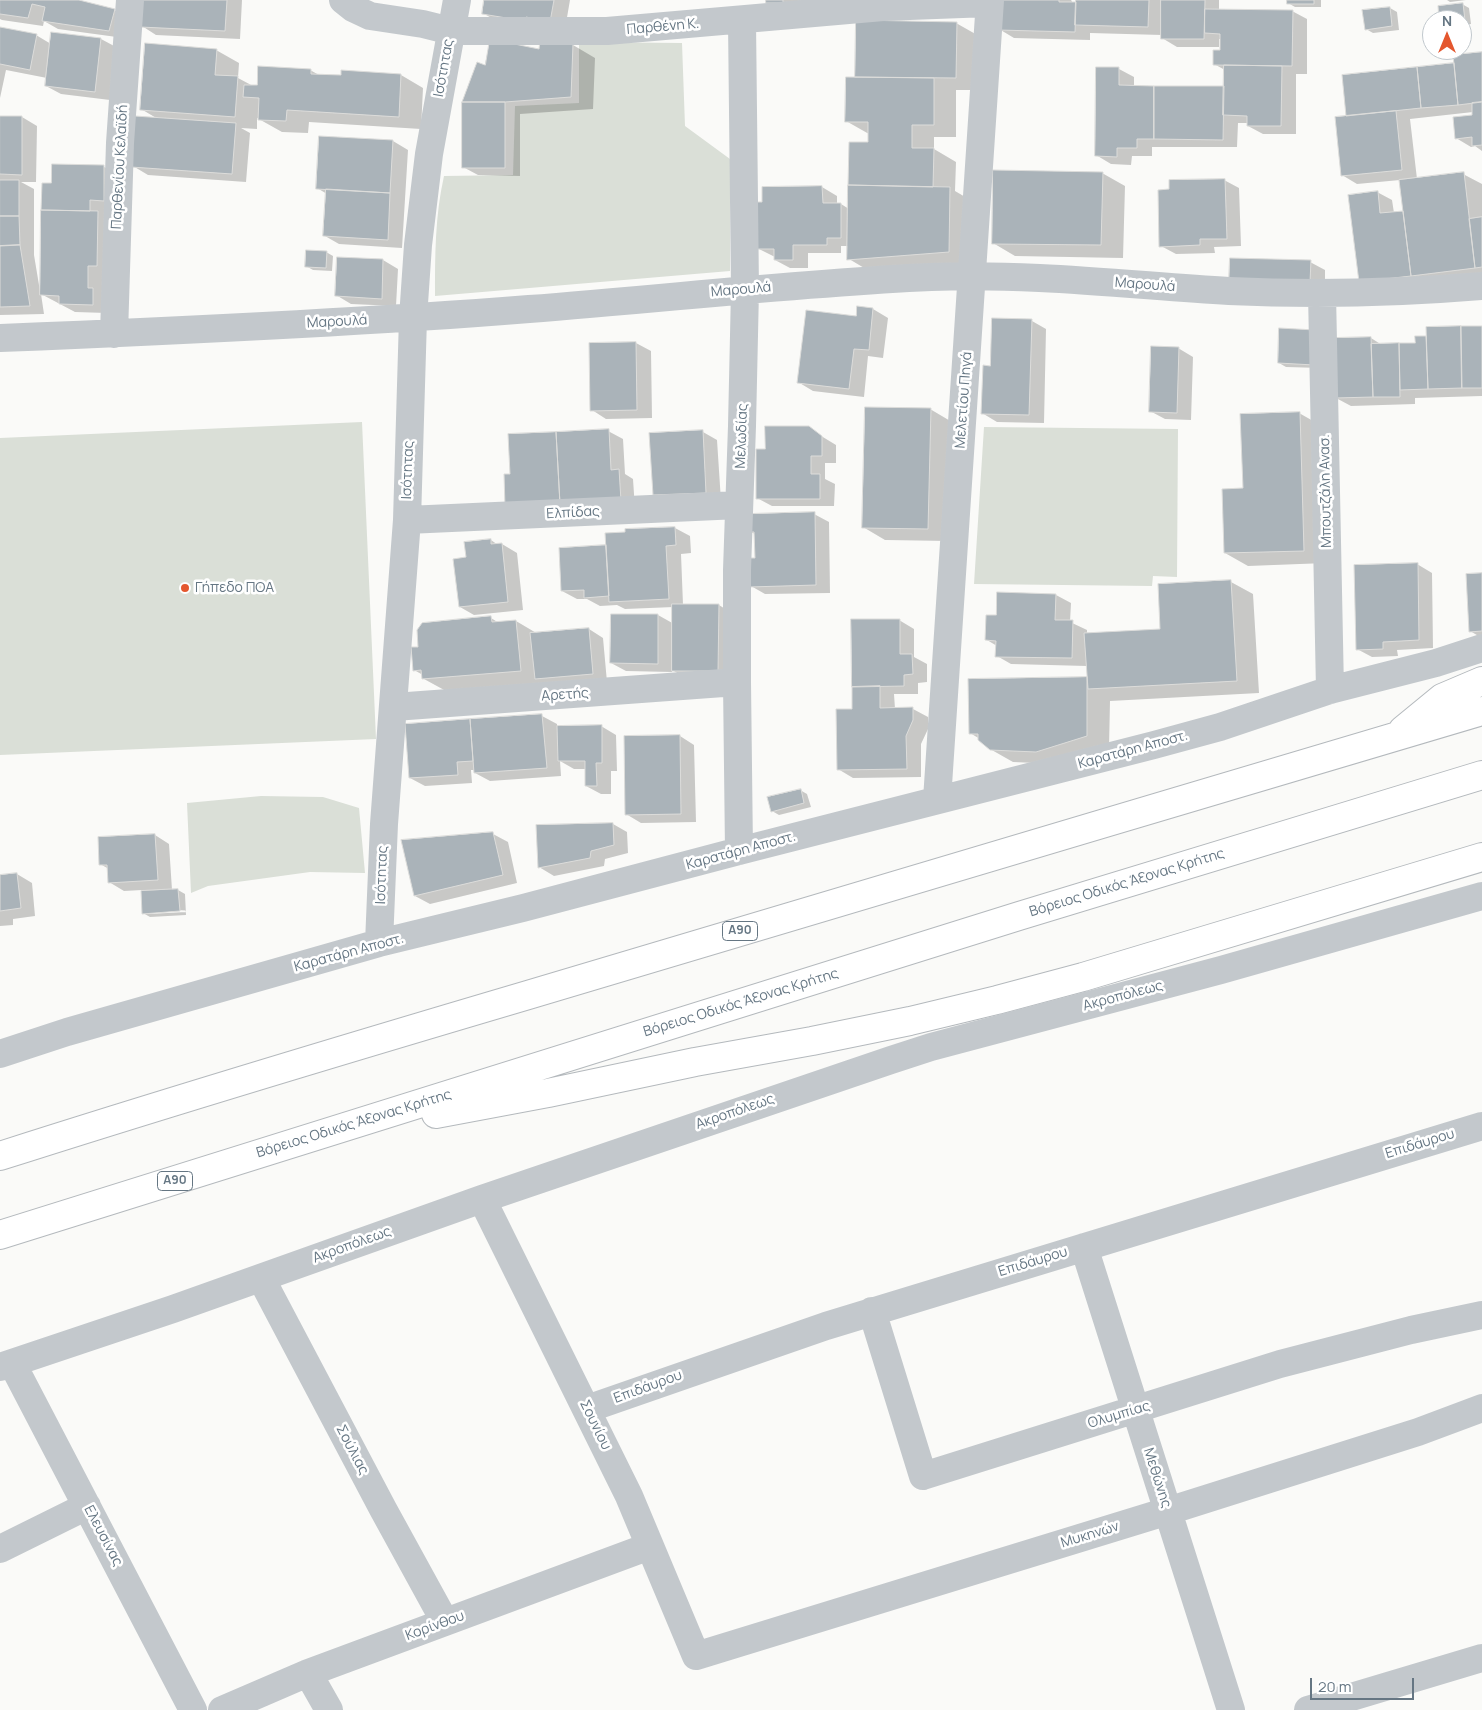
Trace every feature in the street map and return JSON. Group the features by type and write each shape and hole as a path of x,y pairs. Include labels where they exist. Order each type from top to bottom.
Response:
{"highway":[{"path":"1393,738 1442,698 1482,681"},
{"name":"Α90","path":"0,1156 239,1081 985,857 1482,711"},
{"name":"Βόρειος Οδικός Άξονας Κρήτης","path":"0,1235 1019,916 1482,775"},
{"path":"350,1125 428,1116 920,1019 1083,976 1482,857"}],"street":[{"name":"Παρθενίου Κελαϊδή","path":"114,334 120,143 130,0"},
{"name":"Παρθένη Κ.","path":"342,0 370,16 423,24 450,31 607,31 883,7 989,2"},
{"name":"Ισότητας","path":"379,943 384,824 407,520 412,318 425,180 457,0"},
{"name":"Μελετίου Πηγά","path":"937,800 989,2"},
{"name":"Μελωδίας","path":"739,851 737,682 739,505 745,290 742,20"},
{"name":"Μαρουλά","path":"0,338 114,334 412,318 840,282 972,276 1039,278 1231,291 1322,293 1412,291 1482,286"},
{"name":"Μπουτζάλη Ανασ.","path":"1322,293 1330,690"},
{"name":"Ελπίδας","path":"407,520 739,505"},
{"name":"Καρατάρη Αποστ.","path":"0,1054 67,1032 379,943 523,908 1220,727 1330,690 1436,663 1482,648"},
{"name":"Αρετής","path":"394,707 737,682"},
{"name":"Ακροπόλεως","path":"6,1365 173,1309 482,1199 891,1060 932,1047 1221,970 1482,896"},
{"name":"Επιδάυρου","path":"587,1409 780,1341 872,1311 1482,1126"},
{"name":"Σουνίου","path":"482,1199 629,1496 696,1656"},
{"name":"Μεθώνης","path":"1084,1247 1231,1710"},
{"name":"Σούλιας","path":"261,1278 445,1622"},
{"name":"Ολυμπίας","path":"872,1311 923,1476 1234,1377 1412,1330 1482,1315"},
{"name":"Ελευσίνας","path":"6,1365 87,1506 193,1710"},
{"name":"Μυκηνών","path":"696,1656 1168,1511 1418,1432 1482,1408"},
{"path":"0,1549 87,1506"},
{"name":"Κορίνθου","path":"222,1710 308,1673 650,1546"},
{"path":"1308,1710 1482,1658"},
{"path":"308,1673 329,1710"}],"shaded area":[{"path":"579,42 682,43 685,126 730,159 730,271 435,296 437,221 444,176 513,175 515,106 579,103"},
{"name":"Γήπεδο ΠΟΑ","path":"362,422 376,739 0,755 0,438"},
{"path":"984,427 1178,429 1177,577 1153,576 1152,586 974,584"},
{"path":"261,796 323,797 359,808 365,873 310,872 208,886 191,893 187,803"}],"building":[{"path":"0,0 79,0 115,9 109,31 42,21 45,7 32,4 28,18 0,14"},
{"path":"142,0 227,0 225,31 140,27"},
{"path":"484,0 554,0 550,22 526,17 525,21 482,14"},
{"path":"766,0 783,0 783,3 766,3"},
{"path":"998,0 1059,0 1059,2 1076,2 1075,32 998,30"},
{"path":"1076,0 1149,0 1148,27 1075,25"},
{"path":"1161,0 1205,0 1204,39 1161,39"},
{"path":"1287,0 1314,0 1314,4 1287,4"},
{"path":"1463,3 1464,10 1438,10 1438,6"},
{"path":"1390,7 1392,26 1365,30 1362,10"},
{"path":"1205,9 1293,10 1292,66 1213,65 1213,50 1220,50 1220,34 1205,33"},
{"path":"856,20 957,22 956,78 855,77"},
{"path":"0,27 37,34 30,70 0,64"},
{"path":"51,32 101,38 95,92 45,86"},
{"path":"490,39 539,49 540,40 573,44 571,97 505,102 462,102 477,62 485,65"},
{"path":"145,43 217,49 215,75 238,76 235,117 140,110"},
{"path":"1482,52 1482,102 1458,105 1454,60 1472,60 1472,53"},
{"path":"1454,63 1458,105 1421,108 1417,67"},
{"path":"1224,65 1282,66 1281,126 1247,126 1247,116 1223,115"},
{"path":"258,66 311,69 311,74 341,75 341,70 401,74 399,117 287,110 286,121 258,120 259,98 243,97 244,85 257,85"},
{"path":"1096,67 1119,67 1119,85 1154,86 1154,139 1137,139 1137,148 1117,148 1117,157 1095,156"},
{"path":"1417,67 1421,108 1346,116 1342,75"},
{"path":"846,77 934,78 934,125 912,125 912,148 934,148 933,187 848,185 849,142 868,142 868,122 845,122"},
{"path":"1154,86 1224,86 1223,140 1154,139"},
{"path":"462,102 505,102 505,168 462,168"},
{"path":"1482,102 1482,145 1472,146 1472,137 1455,139 1453,117 1472,115 1472,103"},
{"path":"1396,111 1402,170 1341,176 1335,117"},
{"path":"0,116 22,116 22,175 0,174"},
{"path":"135,116 236,123 232,174 131,167"},
{"path":"319,136 393,140 390,193 316,189"},
{"path":"52,164 104,165 104,201 90,200 90,211 41,210 42,183 51,183"},
{"path":"993,170 1103,172 1101,245 992,244"},
{"path":"1464,172 1475,268 1411,276 1399,180"},
{"path":"1225,179 1227,239 1200,239 1200,245 1159,247 1158,190 1169,189 1169,180"},
{"path":"0,180 19,180 19,216 0,216"},
{"path":"848,185 950,187 949,252 847,260"},
{"path":"822,186 823,203 841,203 841,238 827,238 827,245 793,245 793,260 774,260 774,249 757,249 756,202 762,202 762,187"},
{"path":"326,189 390,193 388,240 323,236"},
{"path":"1378,191 1380,213 1403,211 1411,276 1359,282 1348,195"},
{"path":"41,210 98,211 97,266 88,266 88,288 93,288 93,305 59,304 59,296 40,295"},
{"path":"0,216 19,216 20,245 0,246"},
{"path":"1482,217 1482,267 1475,268 1469,219"},
{"path":"20,245 30,306 0,307 0,246"},
{"path":"306,250 327,251 326,268 305,267"},
{"path":"337,257 383,259 382,299 335,296"},
{"path":"1230,258 1311,260 1310,282 1229,280"},
{"path":"857,306 873,308 869,350 854,349 849,389 797,383 806,310 856,316"},
{"path":"992,318 1032,319 1029,415 981,414 983,365 990,366"},
{"path":"1461,326 1482,326 1482,388 1462,388"},
{"path":"1461,326 1462,388 1428,389 1426,327"},
{"path":"1279,328 1315,330 1314,365 1278,363"},
{"path":"1415,336 1426,336 1428,389 1400,390 1399,343 1415,343"},
{"path":"1371,337 1373,397 1335,398 1334,338"},
{"path":"636,342 637,410 590,411 589,343"},
{"path":"1399,343 1400,397 1373,397 1371,344"},
{"path":"1151,346 1179,347 1177,413 1149,412"},
{"path":"865,407 931,408 928,529 862,528"},
{"path":"1300,412 1304,551 1224,553 1222,489 1243,488 1240,414"},
{"path":"765,426 809,426 822,436 822,456 811,456 811,474 820,474 820,499 756,499 756,449 765,449"},
{"path":"609,429 611,470 619,469 621,501 560,504 556,432"},
{"path":"703,430 706,493 653,495 649,433"},
{"path":"556,432 560,504 505,507 504,474 510,474 508,434"},
{"path":"815,512 816,585 749,587 749,558 755,558 754,532 749,532 749,514"},
{"path":"675,527 676,545 666,546 669,599 609,602 605,533 625,532 625,529"},
{"path":"491,539 491,544 502,543 508,602 459,607 453,559 466,557 464,542"},
{"path":"606,545 609,596 584,598 584,590 561,591 559,548"},
{"path":"1418,563 1419,640 1383,642 1383,649 1356,650 1354,565"},
{"path":"1482,573 1482,631 1469,632 1466,574"},
{"path":"1231,580 1237,681 1088,689 1084,633 1160,629 1158,584"},
{"path":"997,592 1056,594 1055,620 1073,620 1072,658 995,657 996,641 985,640 986,615 996,615"},
{"path":"672,604 719,604 718,671 672,671"},
{"path":"611,614 658,614 658,664 610,663"},
{"path":"491,616 492,622 516,620 521,671 422,679 421,670 413,671 411,647 418,647 417,630 422,623"},
{"path":"851,619 900,619 900,654 912,654 913,674 904,675 904,686 852,687"},
{"path":"589,628 593,674 535,679 530,633"},
{"path":"1087,677 1087,736 1036,752 990,750 978,740 978,734 969,734 968,679"},
{"path":"880,686 880,708 913,707 913,720 906,736 907,769 837,770 836,709 852,709 852,687"},
{"path":"542,714 547,768 474,773 470,719"},
{"path":"470,719 473,761 457,762 458,775 409,778 405,724"},
{"path":"602,725 602,763 596,763 597,786 585,786 585,761 558,761 557,726"},
{"path":"680,735 681,814 625,815 624,736"},
{"path":"801,789 804,803 771,812 767,797"},
{"path":"613,823 614,845 591,851 590,858 538,868 536,825"},
{"path":"493,832 503,875 414,896 401,840"},
{"path":"155,834 158,880 108,883 107,865 99,865 98,837"},
{"path":"17,873 21,908 0,911 0,875"},
{"path":"178,889 180,911 142,914 141,891"}],"place":[{"name":"Γήπεδο ΠΟΑ","path":"185,588"}]}
